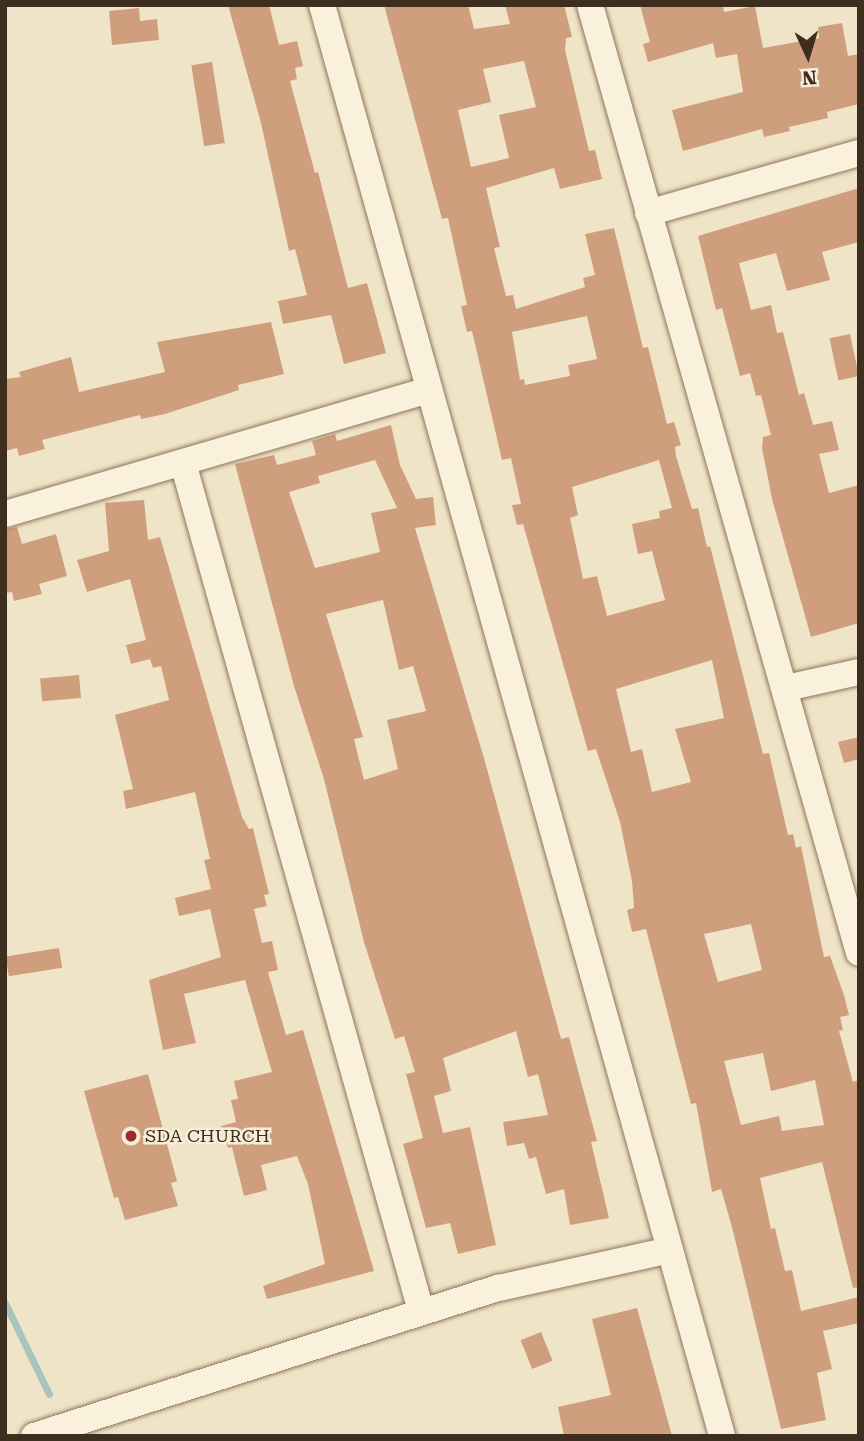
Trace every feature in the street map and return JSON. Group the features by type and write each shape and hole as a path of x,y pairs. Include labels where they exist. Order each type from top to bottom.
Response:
{"street":[{"path":"322,5 722,1436"},
{"path":"590,5 786,688 859,953"},
{"path":"648,214 859,153"},
{"path":"5,514 428,390"},
{"path":"183,463 421,1311"},
{"path":"786,688 859,672"},
{"path":"34,1436 499,1288 670,1250"}],"building":[{"path":"228,5 269,5 279,45 297,41 303,66 295,68 297,79 290,81 315,173 318,172 348,288 367,283 386,353 344,364 331,315 283,324 278,301 307,295 295,249 289,251 261,123"},
{"path":"384,5 468,5 474,29 510,24 505,5 564,5 572,37 566,38 565,50 589,151 595,150 602,179 560,189 554,168 486,188 500,247 494,248 506,296 513,295 516,309 585,287 583,278 595,275 585,234 614,228 643,348 648,347 667,424 674,422 681,445 675,447 676,456 692,509 698,508 707,547 710,546 763,754 769,753 788,835 793,834 796,848 801,846 824,957 830,956 844,995 849,1015 840,1017 843,1030 839,1031 853,1082 859,1080 859,1287 853,1288 822,1162 760,1178 771,1229 775,1228 785,1271 792,1270 801,1311 859,1297 859,1323 823,1331 832,1369 817,1373 826,1420 781,1429 732,1227 721,1189 712,1192 696,1103 691,1104 646,929 632,932 627,910 634,908 632,881 620,822 596,749 588,751 523,524 517,525 512,505 521,504 511,458 502,460 472,331 467,332 461,306 467,305 448,218 442,219","holes":["524,61 536,107 499,115 509,158 471,167 458,110 491,102 483,69","587,316 597,359 568,365 570,376 525,385 524,379 520,380 512,332","659,460 672,508 659,511 660,518 632,524 638,554 652,551 665,600 607,616 597,576 583,579 570,518 578,515 572,487","712,660 724,718 675,729 691,782 652,792 642,749 631,752 616,689","751,924 762,970 718,982 704,934","763,1053 771,1091 815,1080 824,1125 782,1131 779,1116 741,1125 724,1061"]},
{"path":"640,5 723,5 724,12 755,6 763,48 819,38 818,27 842,23 848,56 859,54 859,104 827,112 828,118 789,127 790,131 764,137 762,129 683,151 672,110 743,92 737,54 716,58 713,43 648,62 643,44 650,42"},
{"path":"139,8 140,21 157,19 159,40 112,45 109,11"},
{"path":"212,62 225,143 204,146 191,65"},
{"path":"859,188 859,242 822,252 830,280 787,291 776,253 739,263 751,310 771,305 777,333 783,332 799,395 804,393 813,425 832,421 839,450 819,454 829,493 859,485 859,623 811,637 772,499 762,448 763,437 771,435 761,395 756,396 750,373 740,376 722,308 716,310 698,236"},
{"path":"271,322 284,374 238,385 239,390 165,414 141,419 140,415 42,440 45,449 19,456 17,448 5,451 5,379 21,377 19,372 71,357 79,392 165,372 157,342"},
{"path":"850,334 859,376 838,380 829,338"},
{"path":"391,425 400,465 416,499 433,497 436,525 415,528 484,758 561,1039 569,1037 597,1141 591,1142 609,1218 570,1225 564,1189 546,1194 536,1157 529,1159 524,1143 507,1146 503,1122 548,1115 538,1074 528,1077 516,1031 443,1058 451,1091 434,1096 443,1133 470,1127 496,1245 458,1254 450,1223 426,1228 403,1144 423,1138 406,1074 415,1072 404,1036 395,1039 364,942 324,779 294,686 235,464 274,455 277,465 316,455 312,441 335,434 337,441","holes":["375,460 397,508 371,513 380,552 315,568 289,492 320,483 318,476","383,600 399,670 413,666 426,711 387,720 398,769 364,780 354,739 363,737 326,614"]},
{"path":"144,500 148,540 160,537 242,817 249,829 253,828 269,894 264,895 267,906 254,909 262,943 272,941 278,970 268,972 286,1035 303,1030 374,1271 267,1299 263,1286 325,1264 308,1184 297,1156 261,1165 267,1190 244,1196 232,1147 228,1148 221,1126 236,1122 231,1100 238,1099 234,1081 272,1072 245,980 184,994 196,1043 163,1050 149,980 221,957 210,909 179,916 175,898 211,889 204,860 210,859 195,792 126,809 123,791 133,789 115,715 169,700 161,666 153,668 150,659 131,664 126,645 146,640 130,579 87,592 77,560 109,551 105,503"},
{"path":"17,527 22,544 56,534 67,576 39,584 42,594 14,601 12,592 5,593 5,529"},
{"path":"79,675 81,698 42,701 40,678"},
{"path":"859,737 859,759 844,763 838,742"},
{"path":"59,948 62,968 9,976 6,956"},
{"name":"SDA CHURCH","path":"148,1074 177,1181 171,1183 178,1206 125,1220 118,1197 114,1198 84,1091"},
{"path":"637,1308 672,1436 564,1436 558,1407 611,1395 592,1319"},
{"path":"541,1332 553,1361 532,1369 521,1340"}],"waterway":[{"path":"5,1303 49,1394"}],"place":[{"name":"SDA CHURCH","path":"131,1136"}]}
